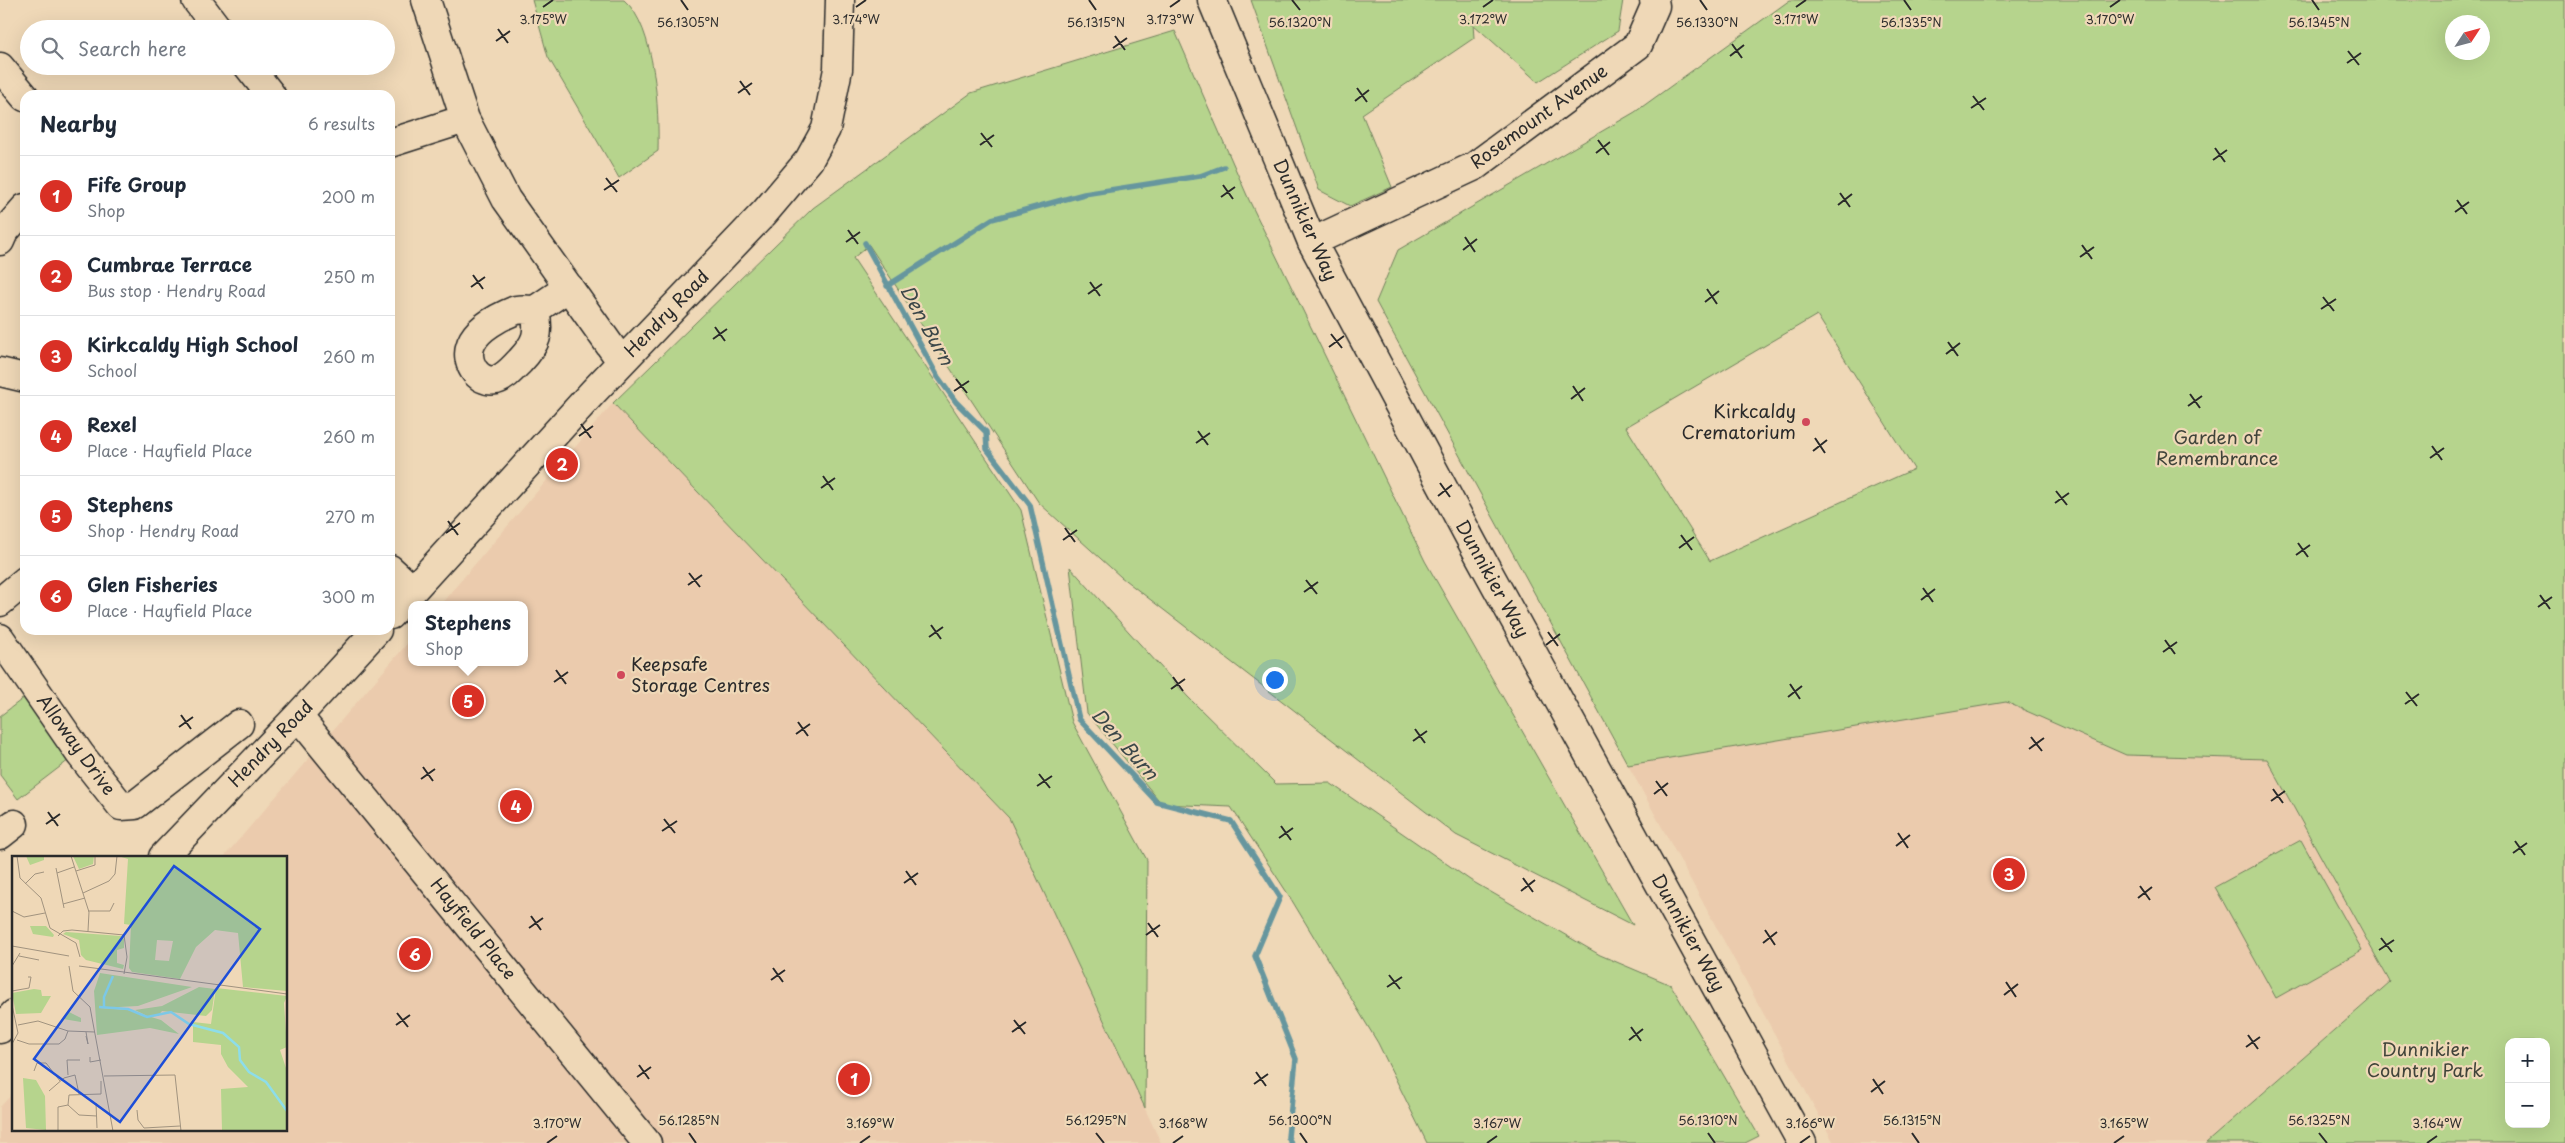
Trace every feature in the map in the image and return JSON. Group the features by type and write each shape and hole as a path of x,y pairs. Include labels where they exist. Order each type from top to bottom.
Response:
{"street":[{"path":"196,0 211,20"},
{"path":"426,0 464,119 506,199 621,362"},
{"name":"Hendry Road","path":"395,610 621,362 765,212 809,160 826,130 836,78 840,0"},
{"name":"Dunnikier Way","path":"1212,0 1312,242 1473,544 1802,1143"},
{"name":"Rosemount Avenue","path":"1312,242 1475,166 1638,45 1654,6 1654,0"},
{"path":"0,67 20,91"},
{"path":"255,75 267,90"},
{"path":"395,141 464,119"},
{"path":"0,240 4,232 20,214"},
{"path":"535,310 569,287"},
{"path":"0,372 20,377"},
{"path":"395,574 413,590"},
{"path":"0,602 20,586"},
{"name":"Hendry Road","path":"164,856 372,635"},
{"name":"Alloway Drive","path":"0,638 80,754 120,806 135,805 240,724"},
{"name":"Hayfield Place","path":"298,716 647,1143"},
{"path":"0,1029 12,1016"}],"shaded area":[{"path":"613,403 1009,818 1161,1143 0,1143 0,1107 12,1094 12,1130 288,1130 288,856 225,856 408,643 408,666 528,666 528,601 443,601"},
{"path":"2006,702 2126,755 2267,759 2390,982 2206,1143 1834,1143 1628,765"}],"green space":[{"path":"532,0 624,0 635,13 643,29 649,49 656,93 658,151 619,178 548,57"},
{"path":"1251,0 1623,0 1618,31 1538,82 1473,24 1474,38 1362,114 1392,187 1350,206 1319,190"},
{"path":"1790,0 2565,0 2565,1143 2206,1143 2390,982 2267,759 2126,755 2006,702 1628,765 1376,302 1398,250 1635,112","holes":["1817,315 1914,469 1710,561 1626,427"]},
{"path":"1175,31 1249,200 1425,561 1633,925 1456,835 1121,577 1039,503 869,245 853,258 1021,510 1072,722 1147,860 1145,1108 1009,818 613,403 813,208 971,93"},
{"path":"1070,567 1188,697 1276,784 1330,783 1470,880 1600,955 1671,985 1759,1136 1745,1143 1427,1143 1378,1043 1288,894 1231,807 1162,804 1087,713"},
{"path":"25,697 69,760 18,799 0,775 0,716"},
{"path":"2301,840 2362,950 2276,998 2215,887"}],"waterway":[{"path":"887,286 992,219 1084,194 1200,176 1224,167"},
{"name":"Den Burn","path":"865,243 938,377 956,402 986,432 987,449 1030,505 1079,719 1157,802 1231,821 1280,897 1255,956 1296,1059 1288,1137 1291,1143"}],"place":[{"name":"Kirkcaldy Crematorium","path":"1806,422"},
{"name":"Cumbrae Terrace","path":"562,464"},
{"name":"Keepsafe Storage Centres","path":"621,675"},
{"name":"Stephens","path":"468,701"},
{"name":"Rexel","path":"516,806"},
{"name":"Kirkcaldy High School","path":"2009,874"},
{"name":"Glen Fisheries","path":"415,954"},
{"name":"Fife Group","path":"854,1079"}],"park label":[{"name":"Garden of Remembrance","path":"2217,448"},
{"name":"Dunnikier Country Park","path":"2425,1060"}]}
